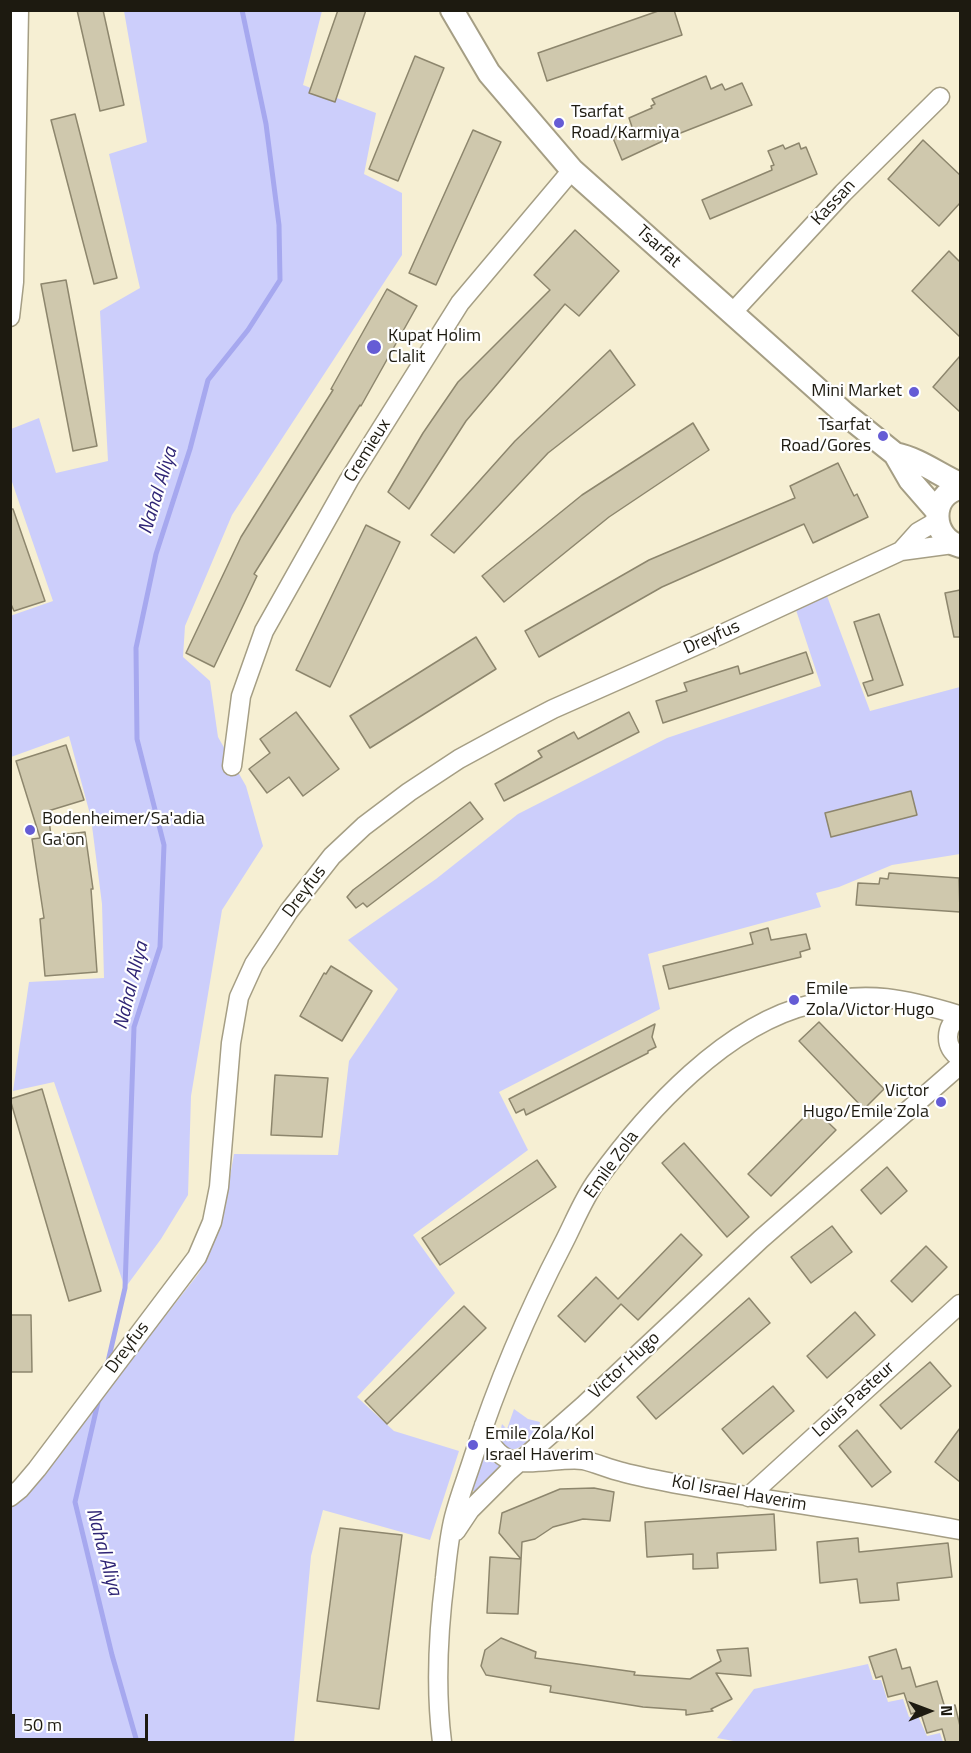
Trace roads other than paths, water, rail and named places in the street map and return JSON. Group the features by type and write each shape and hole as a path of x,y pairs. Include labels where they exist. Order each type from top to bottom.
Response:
{"street":[{"path":"10,317 14,282 19,10"},
{"name":"Tsarfat","path":"452,10 489,73 572,170 844,413 895,454 910,480 937,516 940,531 957,545"},
{"name":"Kassan","path":"732,313 843,193 940,97"},
{"name":"Cremieux","path":"232,766 241,696 264,631 350,480 460,303 572,170"},
{"name":"Tsarfat","path":"895,454 910,457 960,486"},
{"path":"937,516 941,502 947,494 960,486"},
{"name":"Dreyfus","path":"901,550 937,516"},
{"name":"Dreyfus","path":"10,1497 20,1489 37,1468 197,1257 212,1222 219,1187 233,1022 239,997 254,964 289,911 332,856 380,813 409,792 459,759 553,709 720,635 901,550 957,545"},
{"name":"Emile Zola","path":"450,1540 454,1516 484,1425 504,1371 541,1286 595,1182 654,1109 692,1072 744,1035 785,1012 810,1004 836,999 879,997 910,1001 960,1015"},
{"path":"960,1015 948,1030 951,1050 960,1058"},
{"name":"Victor Hugo","path":"442,1743 438,1706 438,1647 450,1540 470,1510 761,1239 960,1065"},
{"name":"Louis Pasteur","path":"748,1497 960,1304"},
{"path":"484,1425 488,1439 496,1450 506,1458 519,1462"},
{"name":"Kol Israel Haverim","path":"519,1462 568,1459 585,1461 621,1472 748,1497 892,1517 960,1530"}],"waterway":[{"name":"Nahal Aliya","path":"107,1366 125,1288 134,1027 160,947 164,845 137,739 136,648 156,554 190,449 208,380 248,330 280,280 279,225 266,124 242,10"},
{"name":"Nahal Aliya","path":"99,1398 75,1502 112,1655 137,1742"}],"place":[{"name":"Tsarfat Road/Karmiya","path":"559,123"},
{"name":"Kupat Holim Clalit","path":"374,347"},
{"name":"Mini Market","path":"914,392"},
{"name":"Tsarfat Road/Gores","path":"883,436"},
{"name":"Bodenheimer/Sa'adia Ga'on","path":"30,830"},
{"name":"Emile Zola/Victor Hugo","path":"794,1000"},
{"name":"Victor Hugo/Emile Zola","path":"941,1102"},
{"name":"Emile Zola/Kol Israel Haverim","path":"473,1445"}]}
